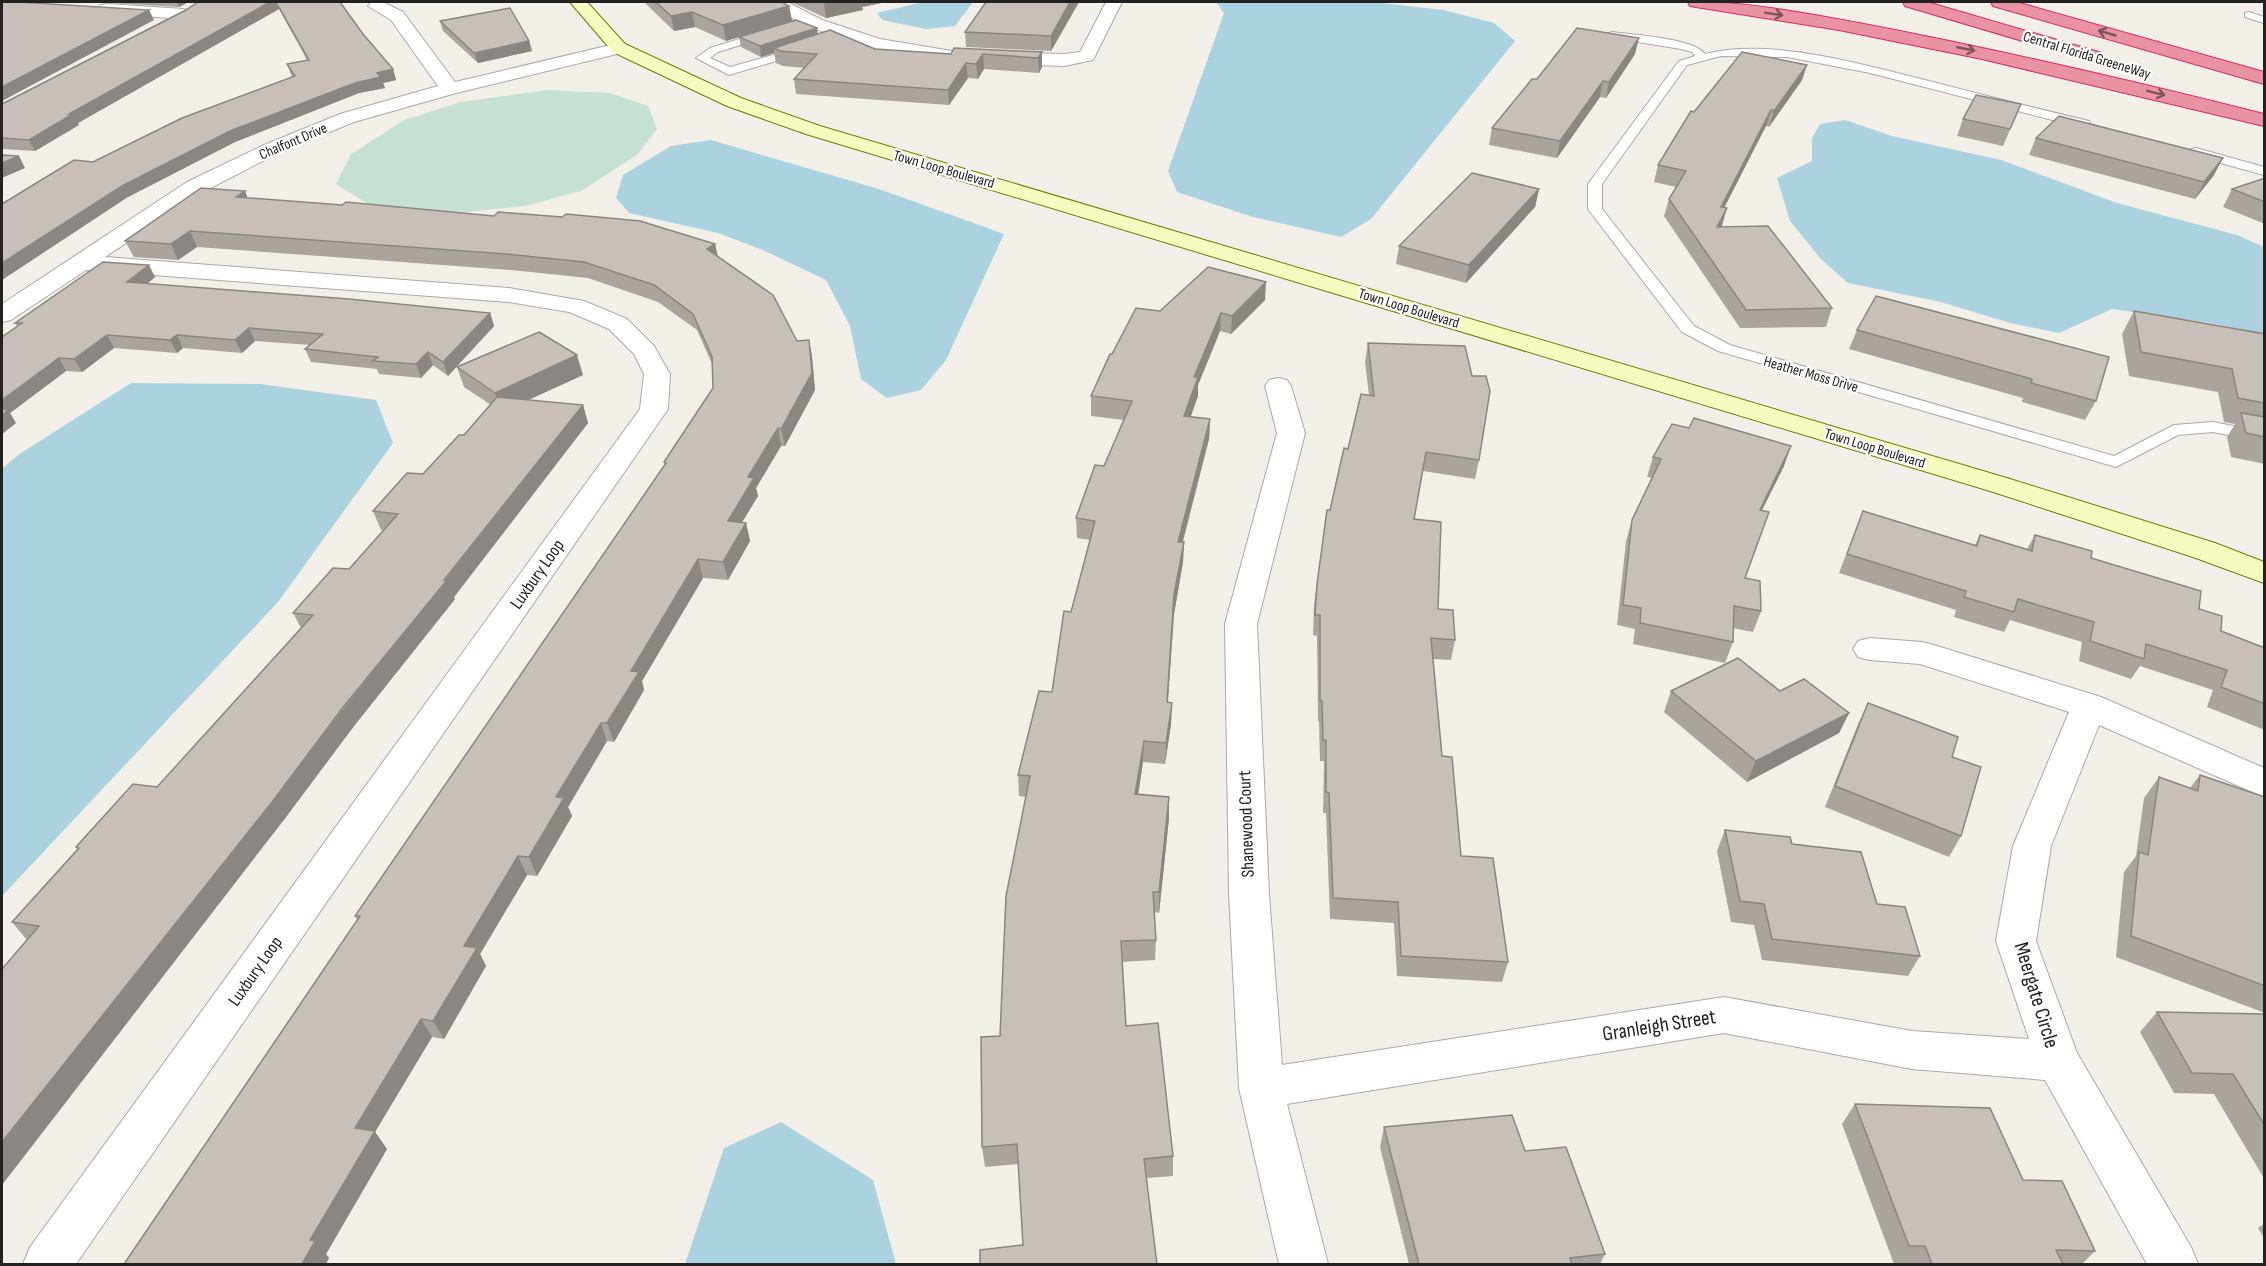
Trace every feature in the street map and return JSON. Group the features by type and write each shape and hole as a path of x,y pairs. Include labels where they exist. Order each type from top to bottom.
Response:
{"highway":[{"path":"1696,2 1854,27 1988,54 2265,120"},
{"name":"Central Florida GreeneWay","path":"1911,2 2118,64"},
{"name":"Central Florida GreeneWay","path":"1999,2 2265,78"},
{"path":"2059,2 2265,63"},
{"name":"Central Florida GreeneWay","path":"2140,70 2265,108"}],"street":[{"name":"Town Loop Boulevard","path":"578,2 619,48 734,102 813,130 2000,485 2204,550 2265,573"},
{"path":"775,2 809,21 845,36 901,51 974,57 1064,60 1087,56 1114,2"},
{"path":"377,6 397,16 450,89"},
{"path":"92,8 190,10 153,30"},
{"name":"Chalfont Drive","path":"2,315 195,187 271,149 347,118 450,89 619,48"},
{"name":"Luxbury Loop","path":"47,1264 654,409 657,374 645,351 618,324 575,306 509,295 79,262"},
{"name":"Shanewood Court","path":"1278,386 1291,433 1241,624 1248,894 1261,1088 1303,1264"},
{"path":"1870,649 1922,653 2089,706 2265,783"},
{"name":"Meergate Circle","path":"2089,706 2032,846 2016,941 2058,1061 2174,1264"},
{"name":"Granleigh Street","path":"1261,1088 1724,1015 1912,1050 2058,1061"}],"lane":[{"path":"2249,15 2265,20"},
{"path":"809,21 714,50 702,58 729,71 737,70 845,36"},
{"path":"1599,33 1682,46 1696,50 1702,58"},
{"name":"Heather Moss Drive","path":"2098,127 1870,70 1787,54 1721,53 1683,63 1595,184 1595,209 1688,329 1724,348 2116,462 2174,430 2213,427 2265,437"},
{"path":"2177,147 2265,171"}],"green space":[{"path":"547,90 610,93 648,106 657,129 637,155 581,191 525,206 454,213 370,205 336,184 351,154 404,120 461,102"}],"water":[{"path":"923,2 973,2 955,26 926,29 882,20 877,13"},
{"path":"1216,2 1373,2 1443,10 1494,23 1515,41 1371,219 1341,237 1253,217 1177,192 1168,171 1224,13"},
{"path":"1845,120 1892,136 2001,160 2117,203 2237,235 2264,247 2264,334 2211,323 2112,309 2059,333 2010,323 1941,302 1848,283 1821,259 1790,221 1777,178 1812,161 1812,138 1820,124"},
{"path":"711,140 879,189 1004,234 946,360 921,390 887,398 861,379 850,326 826,280 765,251 718,233 629,213 616,198 623,175 671,146"},
{"path":"131,383 260,384 376,400 393,443 278,602 2,896 2,469 18,455"},
{"path":"781,1122 873,1180 896,1264 685,1264 724,1148"}],"building":[{"path":"2,2 18,2 149,10 2,87"},
{"path":"198,2 270,2 69,114 73,114 29,140 2,138 2,104"},
{"path":"276,2 340,2 363,34 393,69 377,73 381,77 355,83 230,131 122,186 2,263 2,204 74,160 93,162 182,118 295,76 287,64 309,60"},
{"path":"656,2 782,2 789,6 723,25 692,12 671,16"},
{"path":"986,2 1070,2 1051,36 965,32"},
{"path":"510,8 529,41 474,53 440,21"},
{"path":"796,20 817,28 760,46 739,37"},
{"path":"1577,28 1639,38 1609,82 1603,81 1560,141 1492,128 1532,79 1537,79"},
{"path":"830,30 875,49 951,54 954,48 1042,52 1038,58 983,54 976,64 966,63 948,90 794,79 817,54 780,51 774,48"},
{"path":"1742,52 1807,65 1774,111 1771,110 1721,207 1727,208 1717,227 1768,226 1832,308 1746,310 1669,199 1686,171 1658,165 1691,111 1694,112"},
{"path":"1976,95 2021,104 2010,129 1963,119"},
{"path":"2059,116 2223,158 2204,182 2036,138"},
{"path":"2,155 19,156 2,163"},
{"path":"1472,173 1539,189 1469,265 1399,246"},
{"path":"2265,178 2265,202 2232,189"},
{"path":"201,188 245,191 236,197 342,205 346,202 494,216 498,212 562,217 566,214 640,221 715,244 707,249 773,295 797,341 809,340 812,373 781,429 778,428 748,477 754,478 728,521 746,523 723,562 698,559 631,671 639,672 607,723 601,723 556,797 564,798 529,857 518,856 464,946 477,948 433,1021 421,1019 355,1128 375,1131 310,1240 315,1241 302,1264 124,1264 360,916 355,916 666,463 664,462 713,388 712,357 693,314 654,285 584,262 506,254 190,231 171,244 125,241"},
{"path":"103,262 149,265 127,282 349,299 490,313 443,362 428,352 416,364 373,361 378,357 305,349 323,334 249,328 235,340 177,335 170,340 107,335 74,359 59,358 2,400 2,337 22,323 15,323"},
{"path":"1208,267 1266,282 1232,316 1221,313 1194,377 1198,377 1184,416 1210,419 1178,542 1184,542 1174,594 1167,702 1172,703 1166,743 1144,741 1135,794 1169,797 1159,892 1153,892 1156,940 1121,941 1126,1026 1158,1023 1173,1156 1144,1159 1157,1264 980,1264 980,1250 1023,1245 1017,1144 982,1147 981,1037 1000,1036 1006,896 1030,776 1018,775 1039,691 1052,692 1064,611 1071,612 1095,521 1076,518 1095,465 1104,466 1132,401 1091,396 1110,354 1136,308 1160,311"},
{"path":"1876,296 2109,357 2096,401 2031,383 2032,379 1857,330"},
{"path":"2134,311 2265,334 2265,403 2238,398 2232,369 2141,352"},
{"path":"539,332 577,355 495,393 457,367"},
{"path":"1368,343 1465,346 1472,376 1486,376 1490,391 1479,460 1426,452 1414,519 1441,522 1438,609 1453,610 1455,640 1431,638 1442,756 1452,757 1461,856 1493,858 1508,962 1401,956 1398,902 1333,898 1329,793 1326,792 1326,740 1323,740 1322,701 1320,700 1320,615 1315,615 1327,510 1330,510 1344,448 1348,449 1361,394 1374,396"},
{"path":"497,397 583,405 2,1142 2,969 39,926 12,922 133,784 157,787 313,615 293,613 333,568 349,569 398,514 373,511 407,473 423,474 459,435 464,435"},
{"path":"2241,413 2265,417 2265,437 2246,433"},
{"path":"1694,418 1791,446 1760,510 1769,512 1745,578 1760,581 1761,611 1734,606 1733,642 1640,623 1641,608 1623,605 1632,520 1661,459 1653,457 1672,424 1689,428"},
{"path":"1863,511 1977,546 1980,535 2032,551 2035,535 2092,551 2091,558 2201,591 2199,609 2222,616 2221,631 2265,648 2265,704 2221,687 2227,670 2146,644 2144,659 2090,641 2094,622 2018,599 2014,612 1964,597 1966,591 1847,554"},
{"path":"1738,658 1780,691 1804,679 1849,713 1756,761 1671,691"},
{"path":"1868,703 1958,737 1952,757 1981,767 1961,836 1835,786"},
{"path":"2200,775 2265,797 2265,986 2131,936 2139,852 2148,855 2159,777 2198,791"},
{"path":"1725,830 1790,837 1792,844 1861,852 1877,904 1905,907 1920,956 1772,939 1764,904 1740,901"},
{"path":"2157,1012 2265,1014 2265,1126 2233,1074 2192,1073"},
{"path":"1855,1104 1990,1108 2023,1180 2062,1181 2095,1251 2056,1250 2063,1264 1932,1264 1925,1246 1909,1246"},
{"path":"1512,1115 1525,1151 1566,1147 1605,1254 1570,1258 1572,1264 1419,1264 1384,1127"}]}
